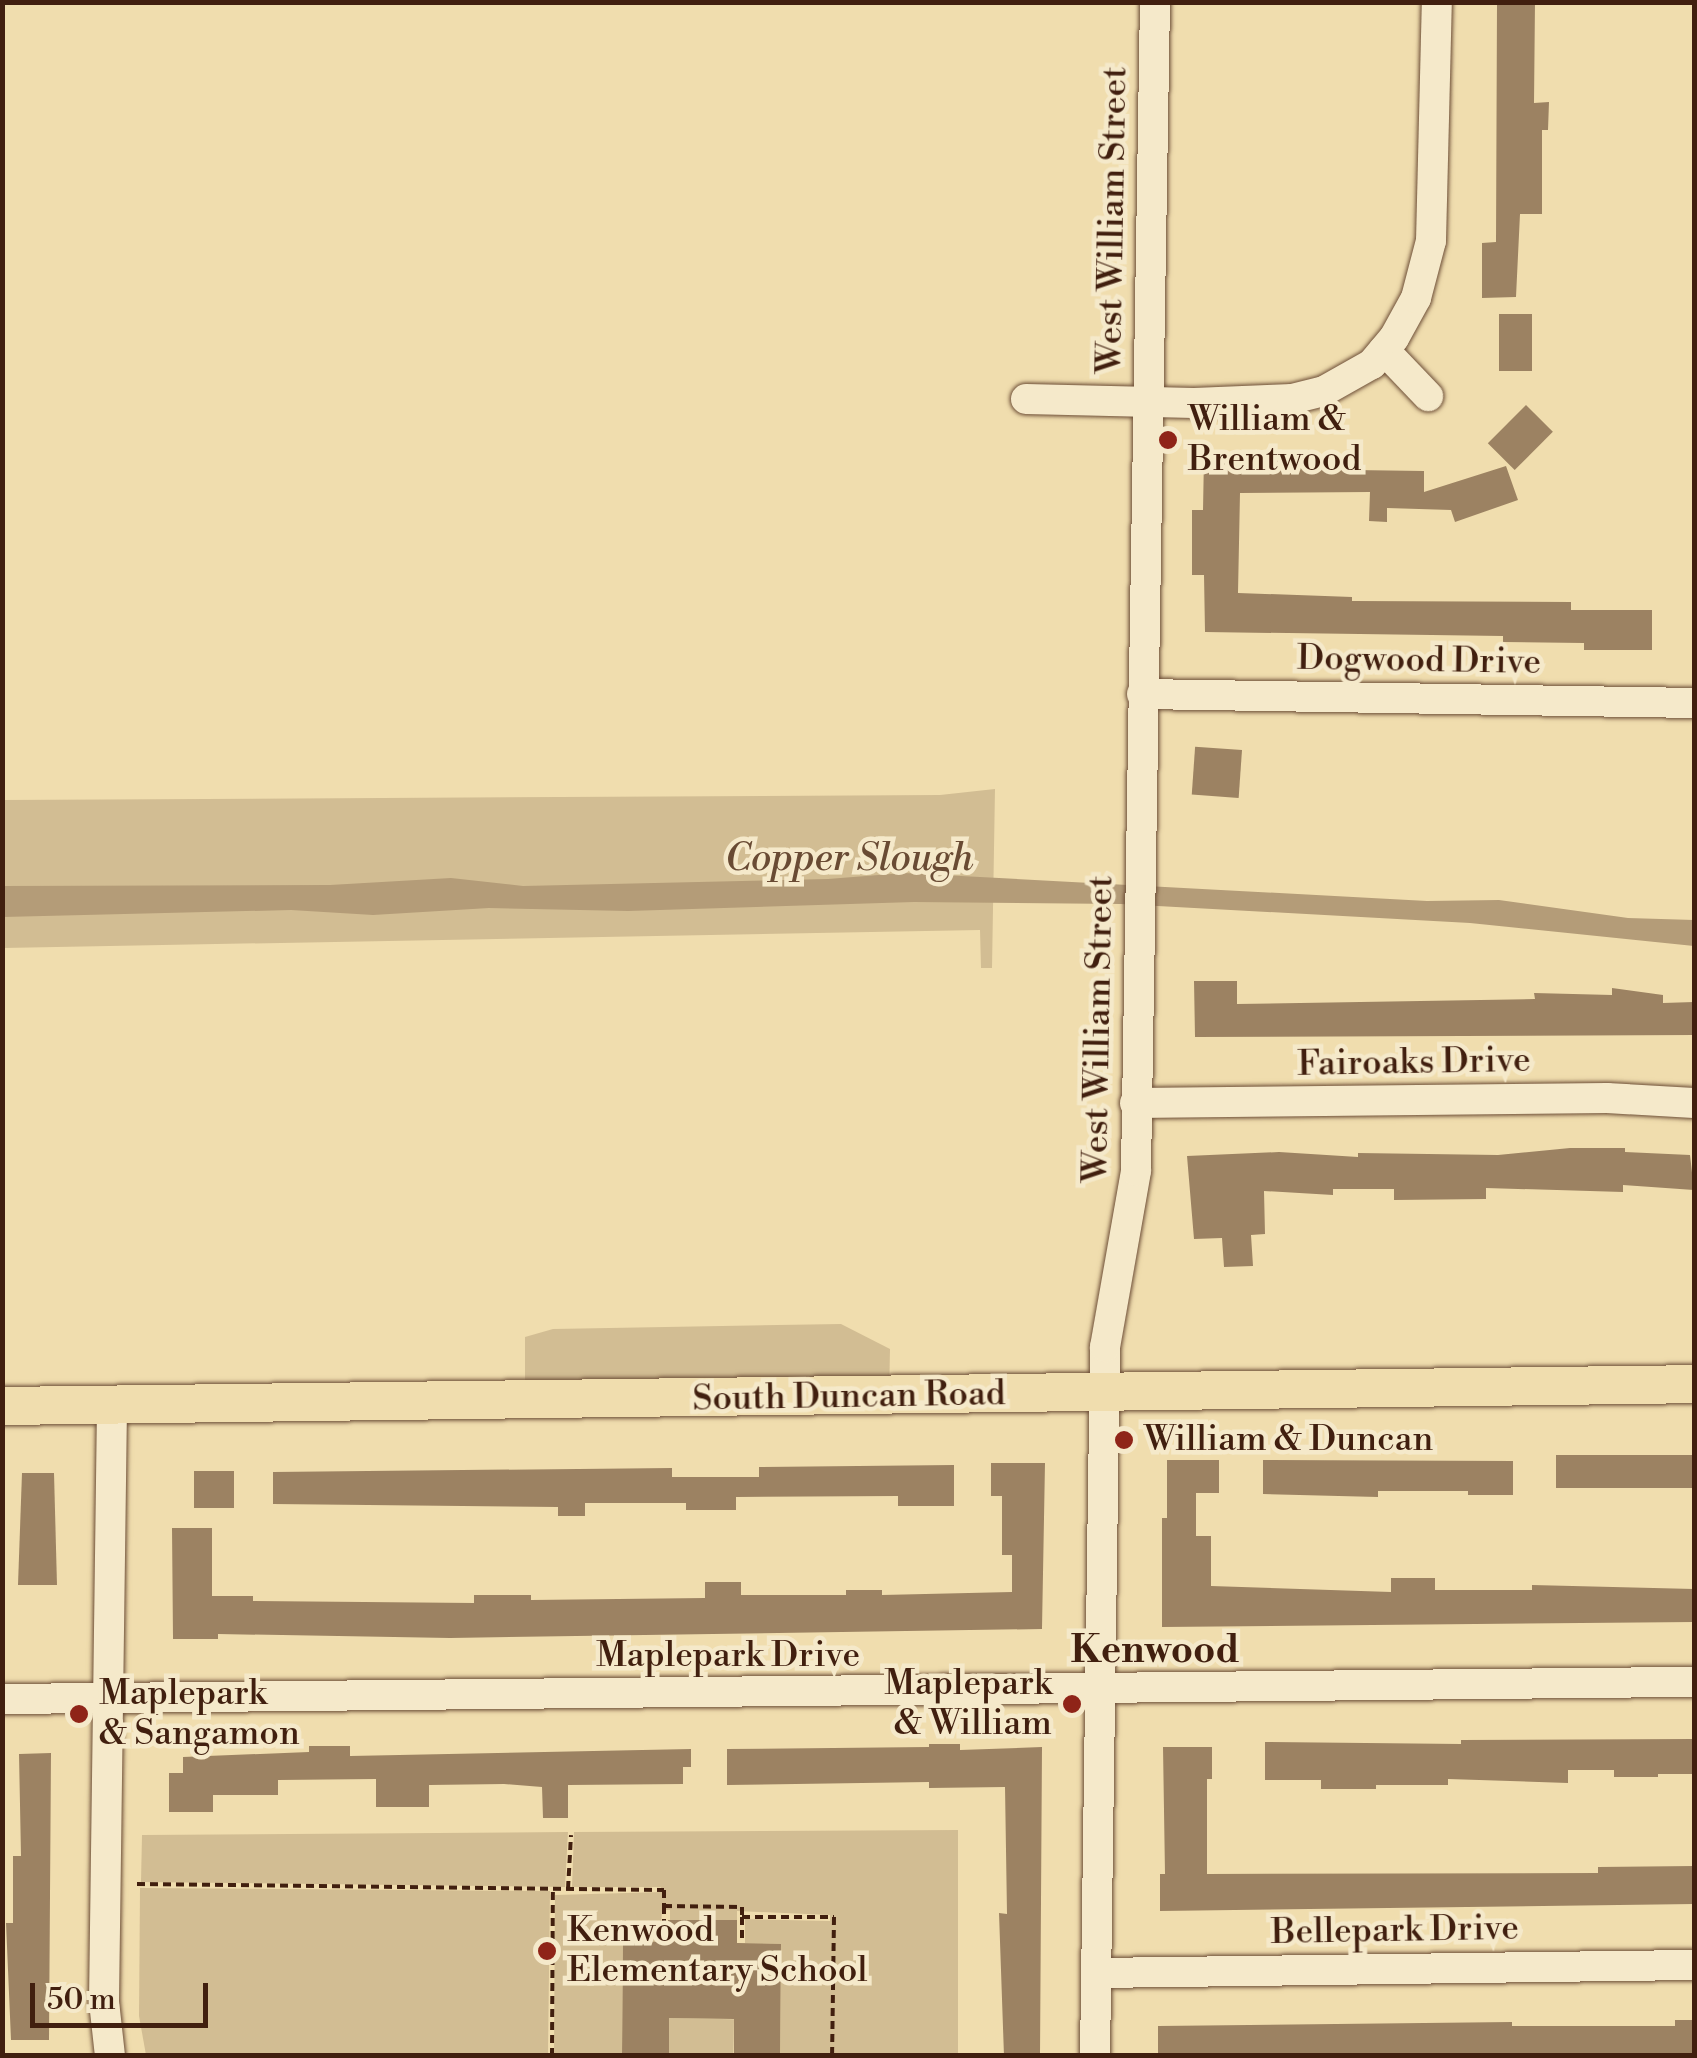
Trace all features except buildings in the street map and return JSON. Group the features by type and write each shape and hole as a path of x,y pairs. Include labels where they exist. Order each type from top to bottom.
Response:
{"main road":[{"name":"South Duncan Road","path":"2,1406 1694,1384"}],"street":[{"name":"West William Street","path":"1095,2056 1108,1321 1136,1171 1154,2"},
{"path":"1026,399 1194,403 1292,400 1351,378 1384,350 1416,298 1432,241 1437,2"},
{"path":"1384,350 1428,396"},
{"name":"Dogwood Drive","path":"1142,694 1694,703"},
{"name":"Fairoaks Drive","path":"1135,1103 1607,1098 1694,1102"},
{"path":"110,2056 104,2002 112,1405"},
{"name":"Maplepark Drive","path":"2,1699 1694,1682"},
{"name":"Bellepark Drive","path":"1097,1973 1694,1965"}],"path":[{"path":"568,1889 571,1835"},
{"path":"137,1884 664,1890 664,1939"},
{"path":"552,2056 553,1889"},
{"path":"664,1906 742,1907 742,1938"},
{"path":"742,1917 834,1917 832,2056"}],"shaded area":[{"path":"995,789 992,968 981,968 980,930 3,948 2,800 940,795"},
{"path":"904,873 1427,901 1499,900 1628,918 1694,920 1694,946 1470,923 1121,904 914,902 628,911 489,908 373,915 291,910 3,917 2,886 330,885 451,878 523,886 828,879"},
{"path":"841,1324 890,1349 889,1397 525,1400 525,1337 553,1329"},
{"path":"958,1830 958,2055 780,2055 781,1944 745,1943 745,1919 830,1921 830,1915 737,1911 737,1920 670,1920 670,1910 662,1910 660,1942 623,1941 622,2055 554,2056 555,1895 662,1892 661,1887 572,1887 574,1832"},
{"path":"568,1832 565,1887 141,1882 142,1835"},
{"path":"140,1888 550,1891 548,2055 146,2055 139,2016"},
{"path":"669,2018 734,2019 733,2056 668,2056"}],"place":[{"name":"William & Brentwood","path":"1168,440"},
{"name":"William & Duncan","path":"1124,1440"},
{"name":"Maplepark & William","path":"1072,1704"},
{"name":"Maplepark & Sangamon","path":"79,1714"},
{"name":"Kenwood Elementary School","path":"547,1951"}],"district":[{"name":"Kenwood","path":"1155,1651"}],"water label":[{"name":"Copper Slough","path":"849,859"}]}
